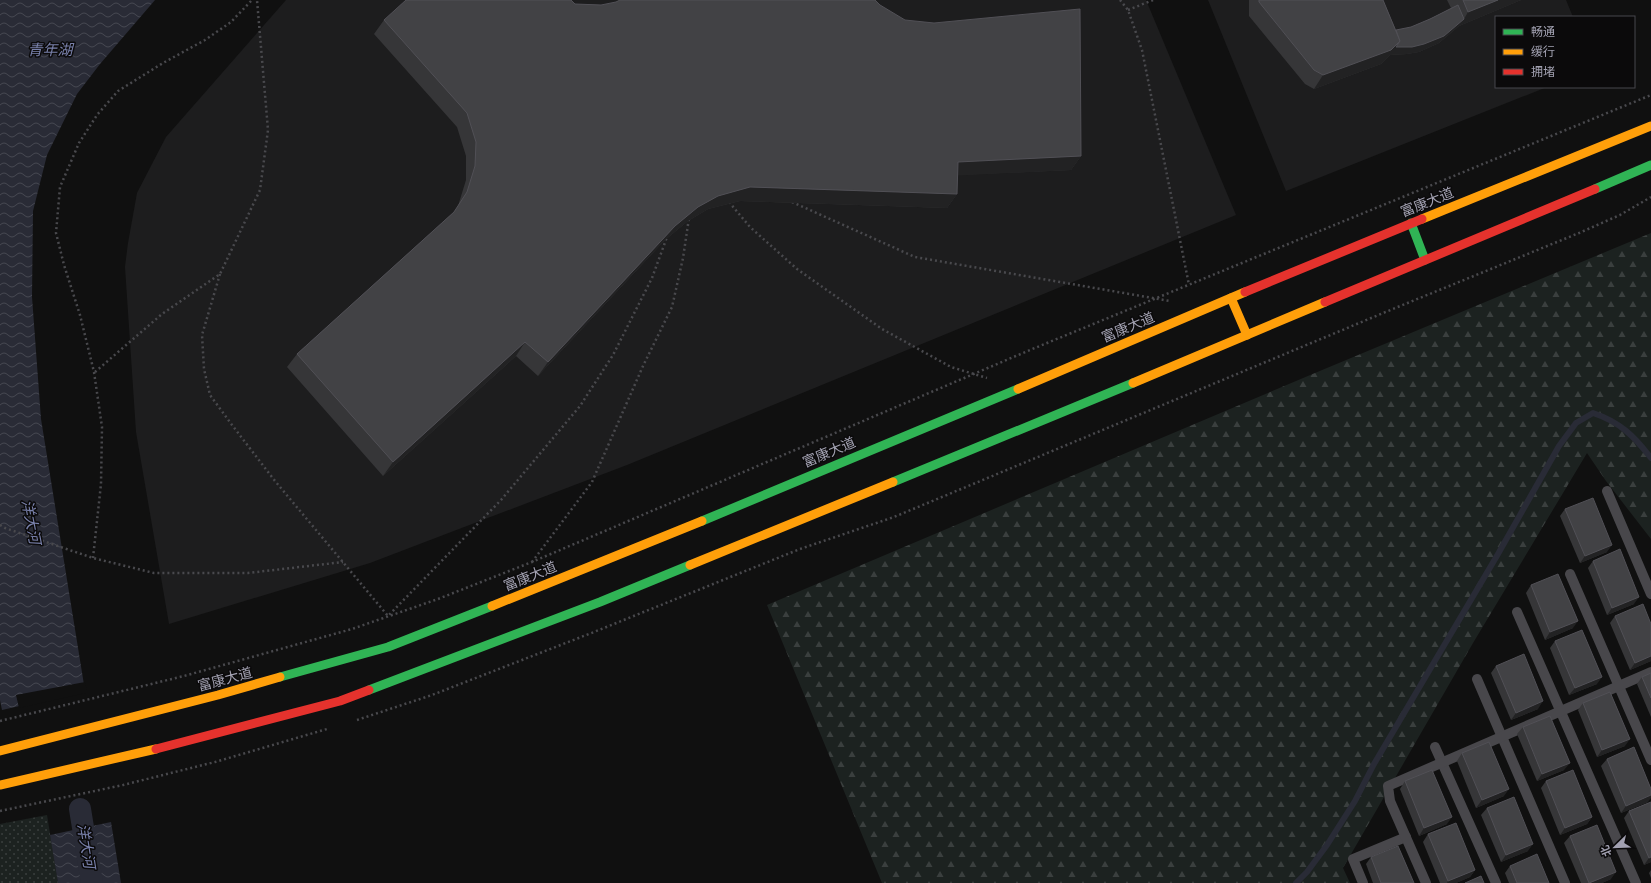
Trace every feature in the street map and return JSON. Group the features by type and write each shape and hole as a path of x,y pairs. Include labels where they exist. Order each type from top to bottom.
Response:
{"street":[{"name":"富康大道","path":"0,751 218,695 388,647 623,554 1411,223 1651,126"},
{"path":"0,785 146,752 340,701 600,602 1019,431 1651,165"},
{"path":"1411,223 1425,260"},
{"path":"1231,298 1246,335"}],"lane":[{"path":"1607,491 1651,594"},
{"path":"1570,574 1651,760"},
{"path":"1517,612 1636,883"},
{"path":"1426,883 1390,801 1388,786 1651,672"},
{"path":"1477,679 1565,883"},
{"path":"1435,747 1496,883"},
{"path":"1363,883 1352,859 1406,837"}],"path":[{"path":"93,558 101,484 102,427 94,372 80,315 64,265 56,232 60,187 79,144 97,115 118,91 163,63 205,40 231,22 252,0"},
{"path":"258,0 268,130 260,190 220,274 202,335 204,368 210,395 271,474 388,616"},
{"path":"1120,0 1128,10 1142,50 1188,285"},
{"path":"1128,10 1153,0"},
{"path":"0,721 184,676 352,629 532,562 973,374 1651,95"},
{"path":"725,198 750,227 798,269 882,329 951,367 994,380"},
{"path":"791,202 915,257 1156,298 1177,303"},
{"path":"532,562 592,482 643,366 672,307 683,258 690,212"},
{"path":"388,616 501,500 580,406 613,355 652,278 668,234"},
{"path":"94,372 162,314 220,274"},
{"path":"0,525 93,558 154,573 248,573 343,562"}],"shaded area":[{"path":"286,0 1146,0 1236,215 627,465 370,563 169,624 136,432 125,267 137,193 166,137"},
{"path":"1208,0 1566,0 1573,16 1495,16 1495,88 1544,88 1286,191"}],"green space":[{"path":"1651,233 1651,539 1606,481 1587,453 1473,643 1343,868 1350,883 882,883 767,605 1315,373"},
{"path":"47,815 58,883 0,883 0,824"}],"water":[{"name":"青年湖","path":"0,0 155,0 100,64 77,94 47,155 33,211 32,297 41,419 85,691 2,710 0,700"},
{"path":"111,822 121,883 58,883 50,835"}],"pier":[{"path":"85,682 86,693 19,708 16,695"}],"building":[{"path":"406,0 571,0 575,4 601,5 620,0 875,0 880,5 905,20 934,23 1080,9 1081,156 958,162 957,194 750,187 718,196 698,207 675,226 548,362 525,342 393,462 297,354 454,212 467,192 475,166 476,142 467,113 384,20"},
{"path":"1259,0 1383,0 1400,41 1391,50 1323,75 1314,70 1259,2"},
{"path":"1463,0 1498,0 1468,12"},
{"path":"1458,5 1464,19 1444,36 1412,47 1396,47 1400,41 1396,30 1411,27"},
{"path":"1593,498 1612,545 1585,556 1565,509"},
{"path":"1620,549 1639,597 1612,608 1593,561"},
{"path":"1558,574 1578,621 1550,632 1531,585"},
{"path":"1643,604 1651,624 1651,656 1635,663 1615,616"},
{"path":"1582,630 1602,677 1575,688 1555,641"},
{"path":"1524,654 1543,701 1516,713 1496,666"},
{"path":"1651,673 1651,698 1642,677"},
{"path":"1610,692 1630,739 1602,750 1583,703"},
{"path":"1550,716 1570,763 1542,774 1523,727"},
{"path":"1489,742 1509,789 1482,800 1462,753"},
{"path":"1634,747 1651,789 1651,795 1626,806 1607,759"},
{"path":"1432,770 1452,817 1424,828 1405,781"},
{"path":"1573,770 1592,817 1565,828 1546,781"},
{"path":"1514,797 1533,844 1506,855 1487,808"},
{"path":"1651,802 1651,857 1649,858 1629,811"},
{"path":"1456,823 1475,870 1448,881 1428,834"},
{"path":"1597,825 1616,872 1589,883 1570,836"},
{"path":"1398,846 1414,883 1381,883 1371,857"},
{"path":"1537,854 1549,883 1517,883 1510,866"},
{"path":"1481,876 1484,883 1465,883"}],"waterway":[{"path":"1296,883 1307,872 1327,845 1355,801 1374,764 1498,554 1559,446 1576,423 1593,413 1603,417 1619,425 1632,436 1651,458"},
{"name":"洋大河","path":"80,809 92,883"}],"traffic: fast":[{"path":"1595,189 1651,165"},
{"path":"1411,223 1425,260"},
{"path":"893,482 1133,383"},
{"path":"702,521 1018,389"},
{"path":"369,690 600,602 690,565"},
{"path":"280,677 388,647 492,606"}],"traffic: slow":[{"path":"1422,219 1651,126"},
{"path":"1018,389 1245,292"},
{"path":"1231,298 1247,335"},
{"path":"1133,383 1325,302"},
{"path":"690,565 893,482"},
{"path":"492,606 702,521"},
{"path":"0,751 218,695 280,677"},
{"path":"0,785 156,749"}],"traffic: jam":[{"path":"1325,302 1595,189"},
{"path":"1245,292 1422,219"},
{"path":"156,749 340,701 369,690"}]}
